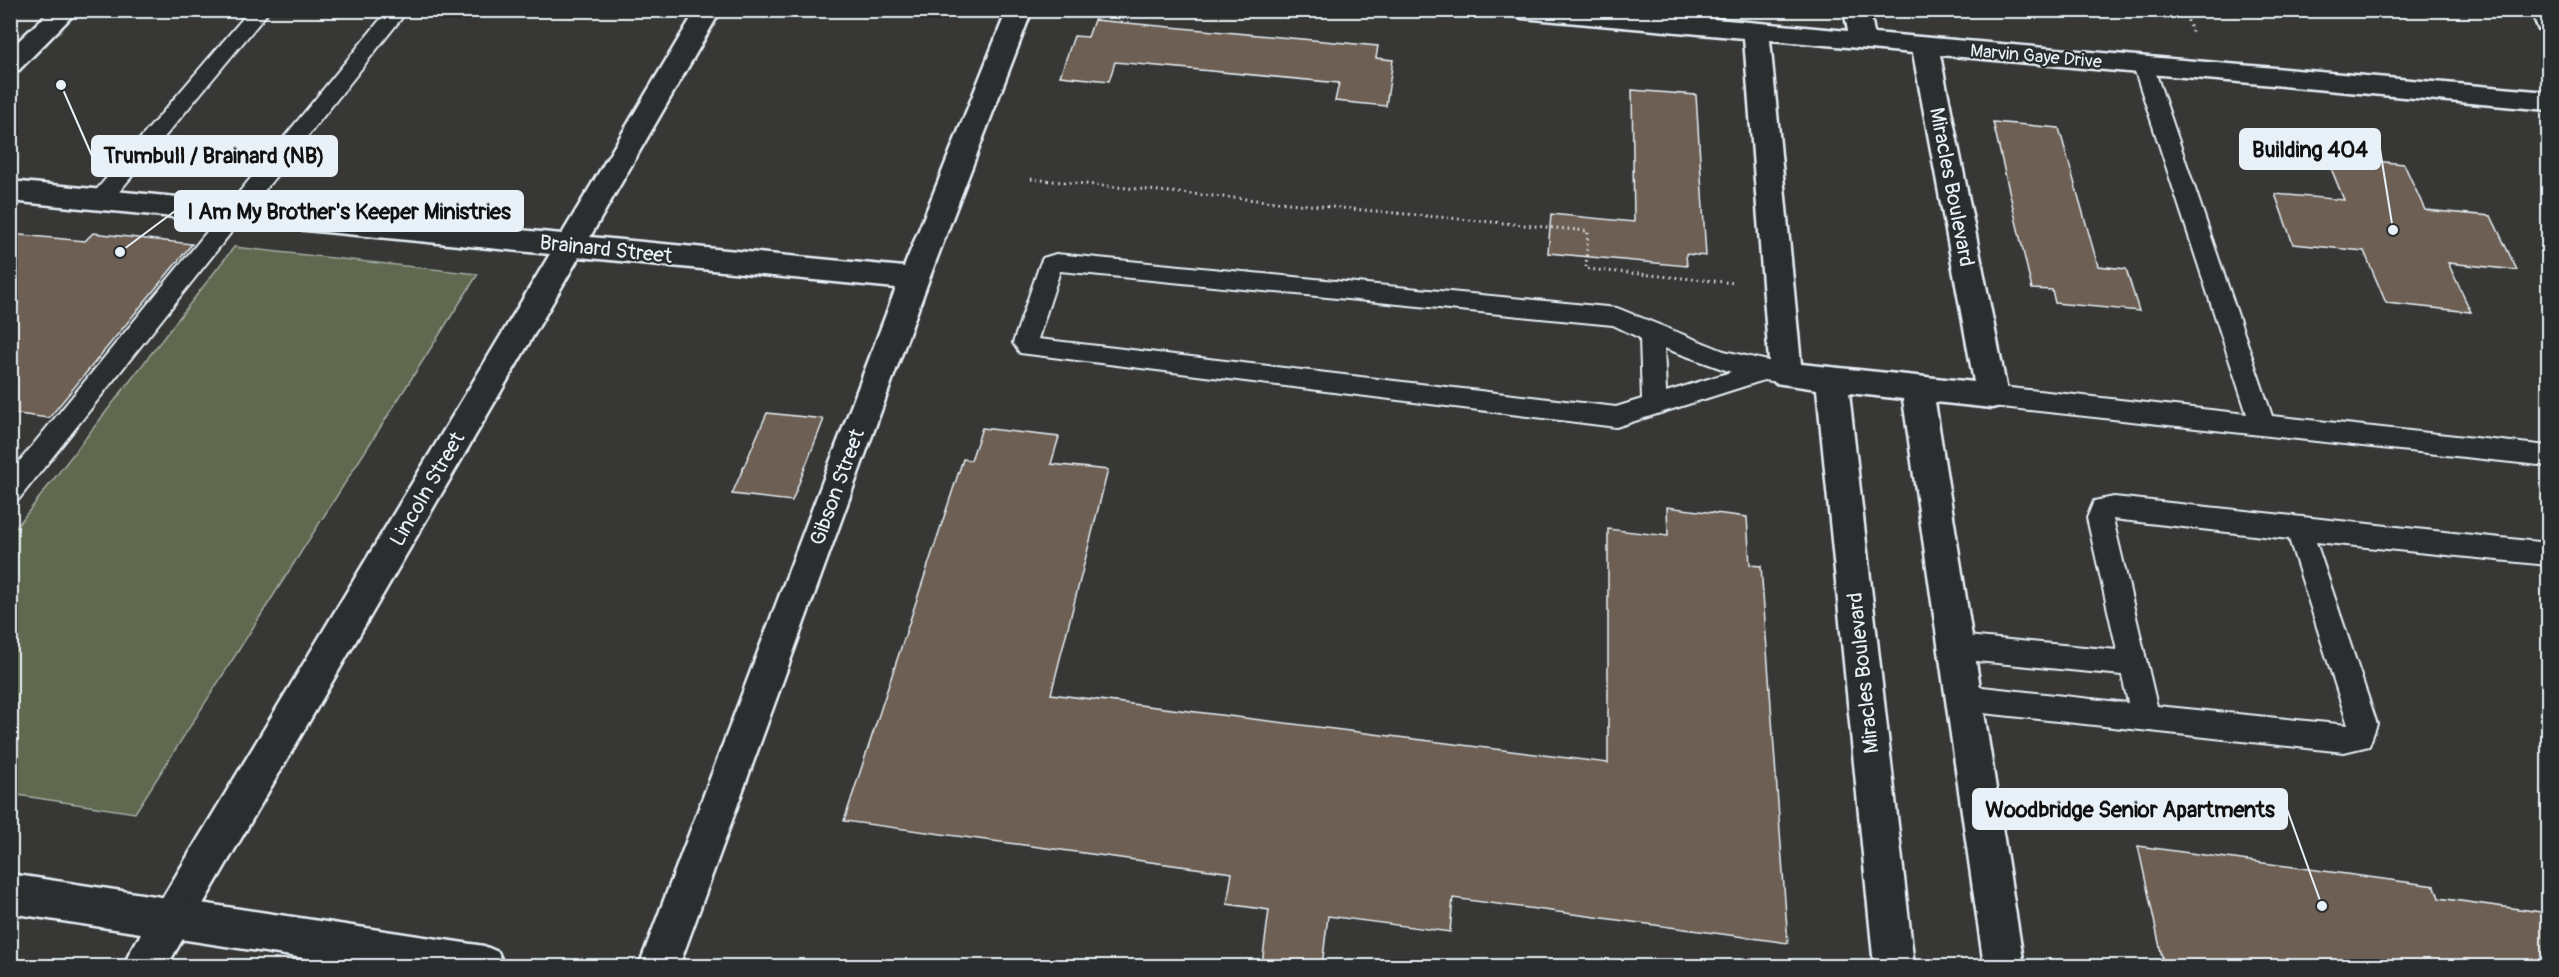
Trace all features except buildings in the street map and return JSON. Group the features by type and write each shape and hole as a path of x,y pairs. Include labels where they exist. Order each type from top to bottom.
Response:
{"street":[{"path":"10,64 66,10"},
{"name":"Lincoln Street","path":"144,966 709,10"},
{"name":"Gibson Street","path":"659,966 914,279 1020,10"},
{"name":"Marvin Gaye Drive","path":"1522,10 1756,31 1807,23 1862,40 2548,101"},
{"path":"1857,10 1862,40"},
{"path":"2542,10 2548,24"},
{"path":"1756,31 1774,372 1992,396"},
{"name":"Miracles Boulevard","path":"1925,46 1992,396"},
{"name":"Brainard Street","path":"10,191 914,279"},
{"name":"Miracles Boulevard","path":"1832,379 1894,966"},
{"path":"1917,388 2004,966"},
{"path":"10,893 484,966"}],"lane":[{"path":"100,200 261,10"},
{"path":"10,492 238,213 399,10"},
{"path":"2143,65 2263,425"},
{"path":"1056,262 1617,317 1682,346 1774,372 1616,417 1028,347 1025,344 1051,264 1056,262"},
{"path":"1652,333 1654,405"},
{"path":"1992,396 2548,456"},
{"path":"2146,718 2100,518 2103,509 2114,508 2548,554"},
{"path":"1964,699 2344,740 2358,737 2363,724 2300,529"},
{"path":"1956,647 2134,664"}],"path":[{"path":"2184,10 2196,41"},
{"path":"1031,179 1588,231 1586,269 1735,284"},
{"path":"60,966 65,958"}],"green space":[{"path":"234,247 478,274 135,813 11,794 11,534"}],"place":[{"name":"Trumbull / Brainard (NB)","path":"61,85"},
{"name":"Building 404","path":"2393,230"},
{"name":"I Am My Brother's Keeper Ministries","path":"120,252"},
{"name":"Woodbridge Senior Apartments","path":"2322,906"}]}
